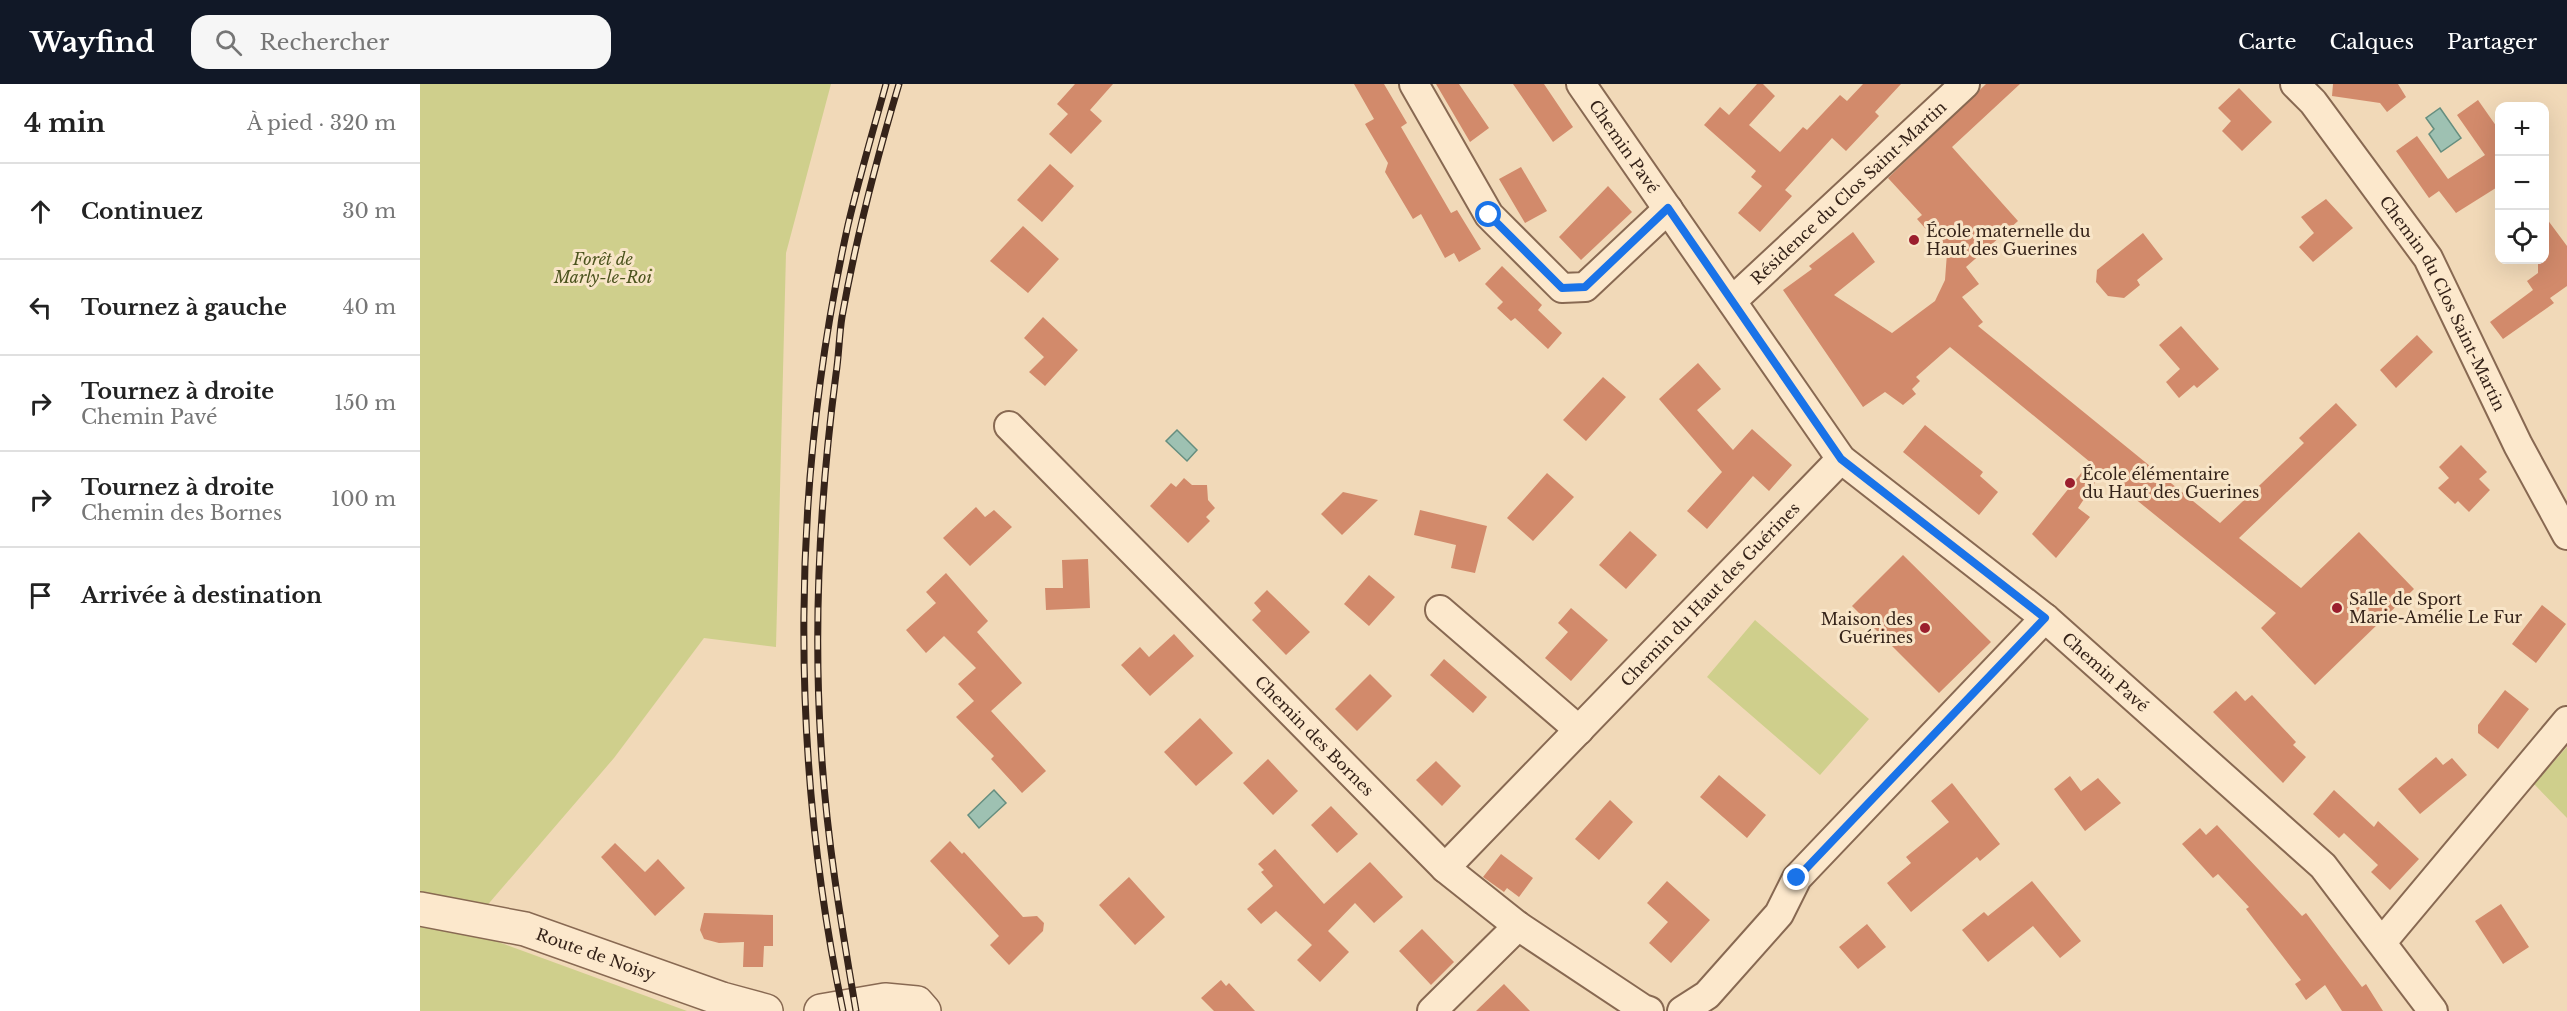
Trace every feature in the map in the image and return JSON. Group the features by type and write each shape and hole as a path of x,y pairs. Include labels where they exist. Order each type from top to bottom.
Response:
{"street":[{"path":"1414,84 1489,215 1562,288 1585,287 1668,208"},
{"name":"Chemin Pavé","path":"1581,84 1841,459 2045,618 2323,866 2433,1011"},
{"name":"Résidence du Clos Saint-Martin","path":"1732,301 1965,84"},
{"name":"Chemin du Clos Saint-Martin","path":"2295,84 2313,102 2428,258 2518,445 2567,535"},
{"name":"Chemin des Bornes","path":"1009,426 1444,868 1518,926 1649,1011"},
{"name":"Chemin du Haut des Guérines","path":"1444,868 1841,459"},
{"path":"1440,610 1578,730"},
{"path":"1682,1011 1707,995 1779,914 1797,878 2045,618"},
{"path":"2382,942 2567,721"},
{"name":"Route de Noisy","path":"420,909 525,930 722,999 766,1011"},
{"path":"1432,1011 1518,926"},
{"path":"821,1011 885,1000 917,1003 924,1011"}],"green space":[{"name":"Forêt de Marly-le-Roi","path":"420,84 831,84 786,253 776,647 704,638 614,758 466,930 687,1011 420,1011"},
{"path":"1755,620 1869,719 1820,775 1707,677"},
{"path":"2567,747 2567,818 2534,784"}],"shaded area":[{"path":"2440,108 2461,138 2441,152 2429,134 2434,129 2426,118"},
{"path":"1177,430 1197,450 1187,461 1166,441"},
{"path":"994,790 1006,803 979,828 968,815"}],"building":[{"path":"1075,84 1113,84 1090,110 1102,121 1071,154 1049,134 1068,114 1057,104"},
{"path":"1354,84 1384,84 1407,123 1401,127 1451,213 1457,210 1481,249 1459,262 1454,253 1445,258 1421,214 1413,219 1385,172 1388,163 1365,124 1374,119"},
{"path":"1436,84 1459,84 1489,128 1470,142"},
{"path":"1513,84 1544,84 1573,127 1553,142"},
{"path":"1757,84 1763,84 1775,96 1749,125 1780,152 1803,127 1807,130 1840,95 1847,101 1863,84 1901,84 1875,112 1879,116 1846,151 1832,138 1785,190 1792,196 1760,232 1738,213 1762,186 1751,177 1756,171 1704,125 1720,107 1729,115"},
{"path":"1986,84 2020,84 1952,147 2018,221 1966,267 1979,284 1962,297 1983,322 1978,326 2220,523 2304,443 2299,438 2336,403 2357,425 2239,538 2301,588 2359,532 2414,589 2315,685 2261,628 2276,613 2102,472 2078,508 2090,517 2056,558 2032,534 2090,462 1950,347 1916,377 1920,381 1912,389 1916,394 1903,405 1885,392 1863,407 1783,290 1812,269 1809,266 1853,232 1875,262 1834,295 1892,333 1935,301 1945,280 1947,253 1917,219 1922,215 1888,178"},
{"path":"2333,84 2398,84 2406,97 2387,112 2380,103 2332,96"},
{"path":"2239,88 2272,122 2242,151 2222,131 2231,121 2218,108"},
{"path":"2478,100 2495,124 2495,189 2456,213 2439,191 2429,198 2396,151 2417,136 2448,179 2485,155 2457,115"},
{"path":"1050,164 1074,186 1042,222 1017,200"},
{"path":"1521,167 1547,211 1525,223 1499,179"},
{"path":"1608,186 1632,212 1581,260 1559,237"},
{"path":"2326,199 2353,228 2313,262 2299,247 2314,233 2301,217"},
{"path":"2549,222 2567,246 2567,286 2550,298 2554,303 2503,339 2490,322 2533,290 2527,281 2538,273 2538,264 2549,264"},
{"path":"1023,226 1059,259 1028,293 990,261"},
{"path":"2143,233 2163,259 2137,280 2140,285 2124,298 2108,296 2096,282 2097,270"},
{"path":"1502,266 1542,305 1538,310 1562,333 1548,349 1515,318 1511,321 1497,308 1503,302 1485,284"},
{"path":"1043,317 1078,350 1045,386 1029,372 1044,357 1024,338"},
{"path":"2181,326 2219,369 2197,388 2194,385 2179,398 2166,382 2180,369 2159,345"},
{"path":"2417,335 2433,352 2396,388 2380,370"},
{"path":"1698,363 1721,389 1697,410 1733,450 1752,429 1792,465 1769,491 1753,476 1707,529 1687,511 1722,472 1659,399"},
{"path":"1603,377 1626,397 1586,441 1563,420"},
{"path":"1925,425 1983,472 1980,476 1998,492 1979,515 1903,452"},
{"path":"2461,445 2487,472 2479,479 2490,490 2469,512 2458,501 2455,504 2438,488 2449,478 2439,467"},
{"path":"1547,473 1574,497 1533,541 1507,518"},
{"path":"1184,478 1192,485 1207,485 1208,500 1215,508 1206,517 1210,521 1188,543 1150,506 1171,483 1176,487"},
{"path":"1343,492 1378,500 1342,535 1321,514"},
{"path":"976,507 985,517 994,510 1012,527 970,566 943,538"},
{"path":"1420,510 1487,526 1475,573 1451,568 1456,545 1414,535"},
{"path":"1630,531 1657,555 1626,589 1599,565"},
{"name":"Maison des Guérines","path":"1903,555 1991,642 1939,693 1852,606"},
{"path":"1088,559 1090,608 1046,610 1045,588 1063,588 1062,560"},
{"path":"946,573 988,621 977,632 1022,683 991,711 1046,771 1022,793 991,759 994,756 956,717 974,701 958,684 976,668 944,636 926,653 906,630 936,603 926,592"},
{"path":"1369,575 1395,597 1369,626 1344,604"},
{"path":"1267,590 1310,632 1286,655 1252,620 1261,611 1254,603"},
{"path":"2542,605 2566,624 2536,663 2512,644"},
{"path":"1571,608 1608,640 1571,681 1545,658 1568,632 1558,623"},
{"path":"1174,634 1194,656 1150,696 1121,665 1140,647 1149,657"},
{"path":"1444,659 1487,697 1473,713 1430,675"},
{"path":"1370,674 1392,696 1357,731 1335,709"},
{"path":"2505,690 2529,709 2498,749 2478,733 2478,725"},
{"path":"2236,691 2245,701 2252,695 2296,742 2293,745 2306,757 2283,783 2213,712"},
{"path":"1200,718 1233,753 1196,786 1164,752"},
{"path":"2436,757 2443,765 2452,758 2467,775 2420,814 2398,789"},
{"path":"1268,759 1298,791 1273,815 1243,783"},
{"path":"1436,761 1461,786 1442,806 1416,780"},
{"path":"1719,775 1766,815 1747,838 1700,797"},
{"path":"2070,776 2081,791 2098,778 2121,803 2085,831 2054,789"},
{"path":"1952,783 2000,844 1980,861 1977,857 1911,912 1887,883 1911,863 1906,857 1949,822 1931,801"},
{"path":"2334,790 2374,827 2378,821 2419,859 2390,890 2371,872 2378,865 2344,833 2339,838 2313,814"},
{"path":"1610,800 1633,822 1599,860 1575,839"},
{"path":"1331,806 1358,834 1337,853 1311,825"},
{"path":"2217,825 2302,916 2306,913 2362,987 2366,984 2383,1011 2342,1011 2325,985 2306,1000 2295,984 2301,980 2246,909 2249,907 2218,874 2213,878 2182,844 2200,828 2206,835"},
{"path":"950,841 962,854 964,852 1023,917 1037,916 1044,923 1043,931 1009,965 990,945 999,936 930,861"},
{"path":"615,843 645,872 658,859 685,888 655,916 601,857"},
{"path":"1275,849 1324,904 1370,862 1403,897 1374,923 1355,903 1328,931 1349,952 1320,982 1297,960 1312,945 1276,911 1261,924 1247,909 1273,886 1261,872 1264,870 1258,864"},
{"path":"1501,854 1533,878 1519,897 1507,888 1504,892 1483,877"},
{"path":"1129,877 1165,917 1135,945 1099,905"},
{"path":"1667,881 1710,920 1671,963 1649,943 1668,922 1647,903"},
{"path":"2032,881 2081,941 2060,958 2033,926 1988,962 1962,930 1984,912 1988,916"},
{"path":"2501,904 2529,947 2503,964 2475,921"},
{"path":"704,913 773,915 773,946 764,946 763,967 743,967 744,942 719,943 704,939 700,930"},
{"path":"1867,924 1886,947 1858,969 1839,947"},
{"path":"1422,929 1454,962 1431,985 1399,951"},
{"path":"1221,980 1226,986 1229,983 1255,1011 1214,1011 1201,998"},
{"path":"1504,984 1530,1011 1476,1011"}],"railway":[{"path":"843,1011 825,914 813,815 806,717 804,618 807,519 816,420 829,322 848,225 886,84"},
{"path":"856,1011 835,878 823,778 818,652 822,513 842,317 867,200 899,84"}],"place":[{"name":"École maternelle du Haut des Guerines","path":"1914,240"},
{"name":"École élémentaire du Haut des Guerines","path":"2070,483"},
{"name":"Salle de Sport Marie-Amélie Le Fur","path":"2337,608"},
{"name":"Maison des Guérines","path":"1925,628"}],"route":[{"path":"1489,215 1562,288 1585,287 1668,208 1841,459 2045,618 1797,878"}]}
